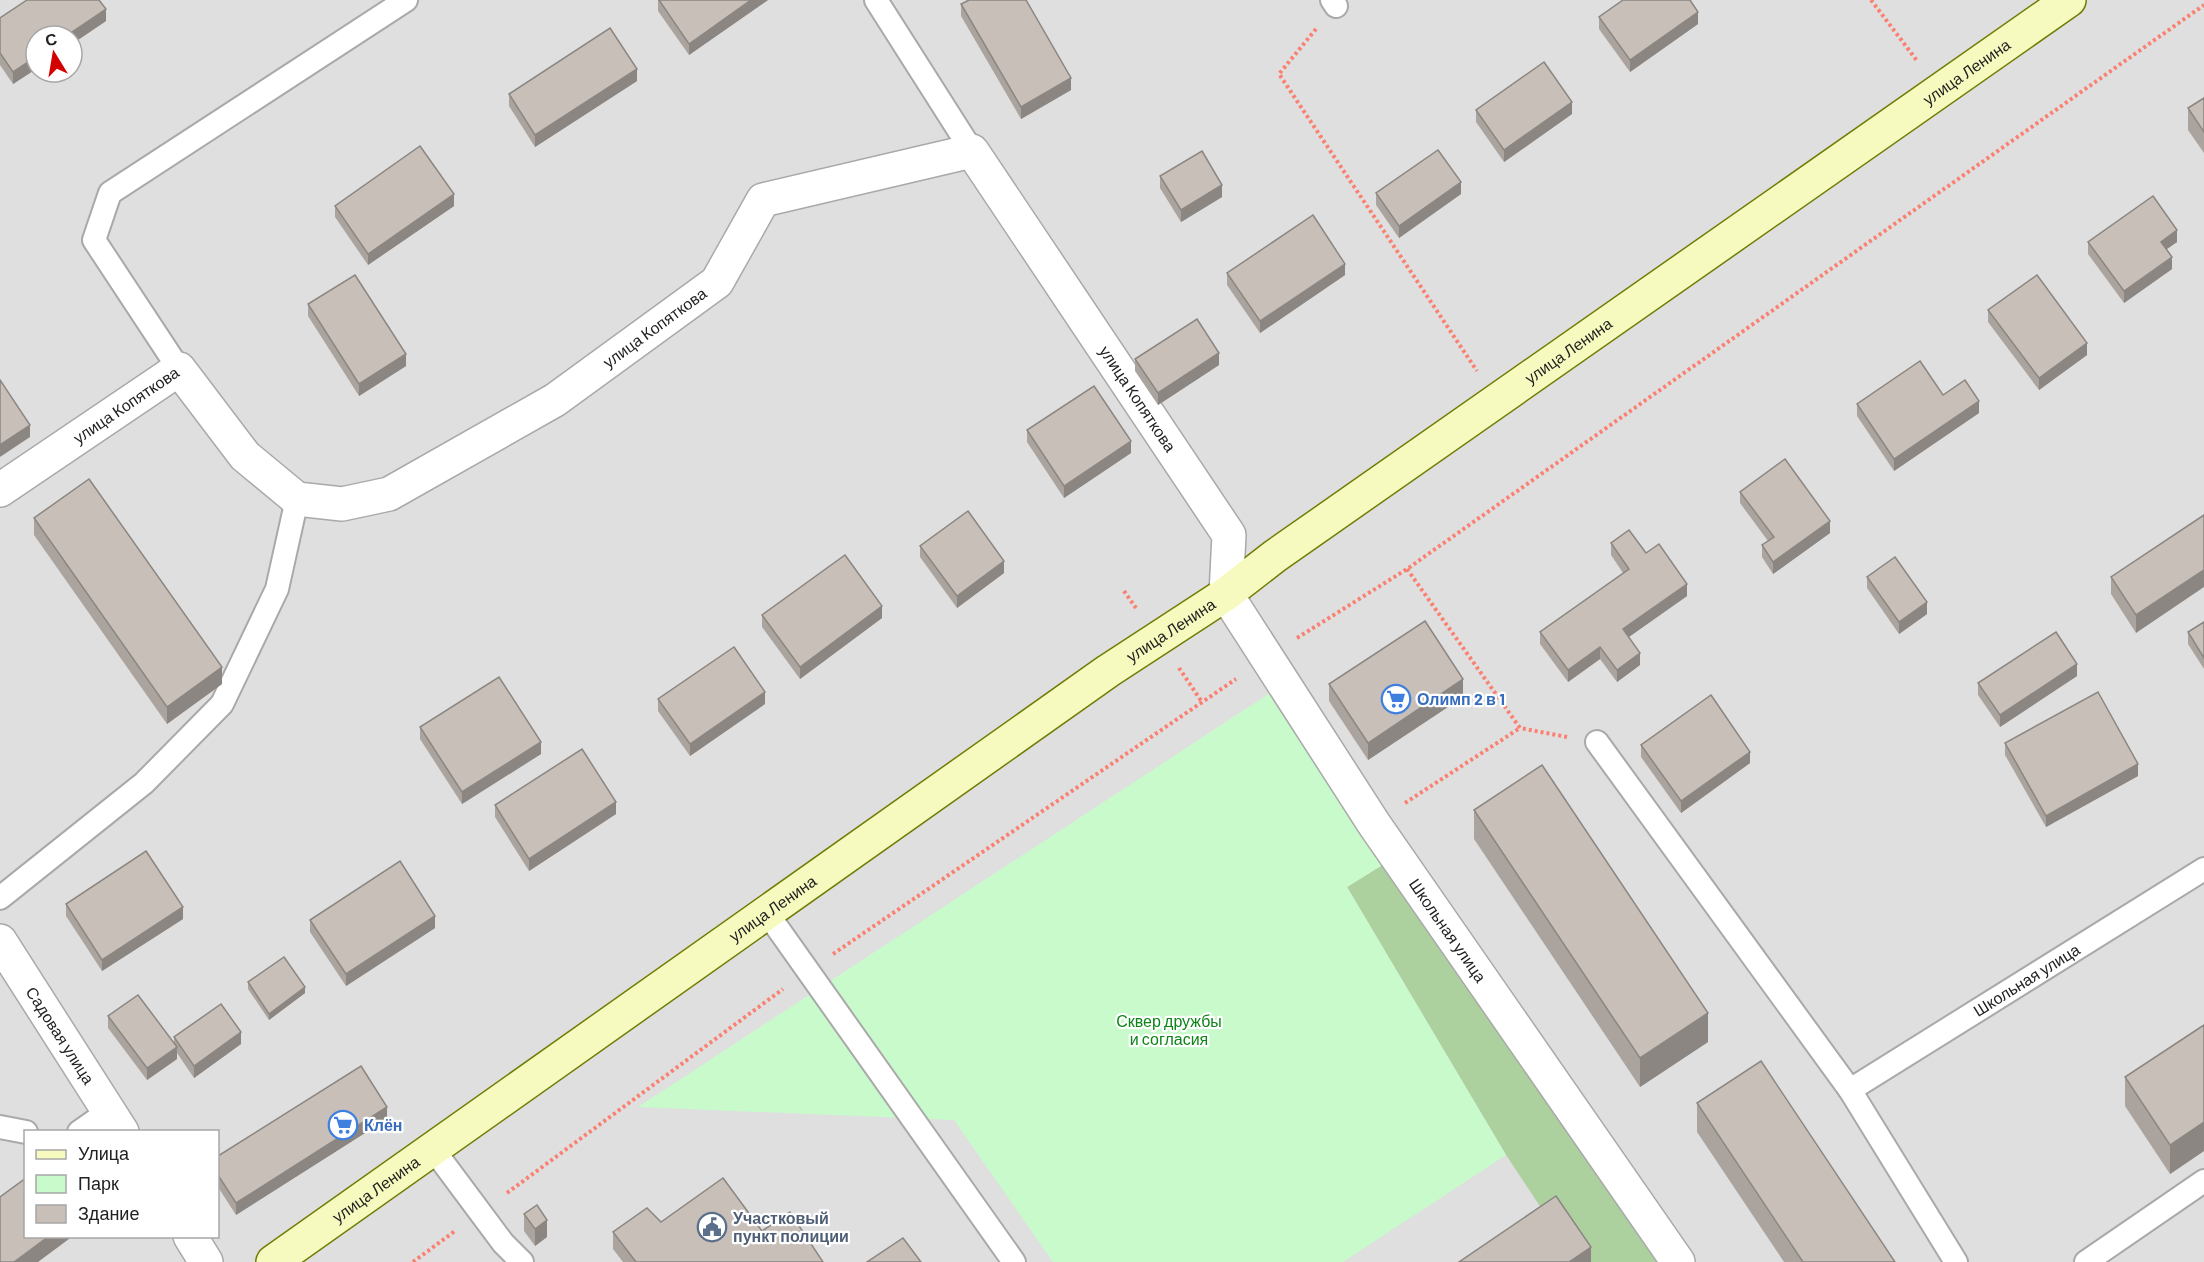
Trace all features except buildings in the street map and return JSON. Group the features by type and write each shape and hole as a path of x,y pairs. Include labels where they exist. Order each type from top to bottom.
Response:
{"main road":[{"name":"улица Ленина","path":"273,1262 1098,678 1226,594 1275,556 2069,0"}],"street":[{"name":"улица Копяткова","path":"0,490 179,369 244,456 297,499 342,504 389,494 555,400 717,282 763,200 972,151 1229,535 1226,594"},
{"name":"Школьная улица","path":"1226,594 1374,824 1678,1262"},
{"name":"Садовая улица","path":"0,941 116,1121"},
{"path":"191,1238 206,1262"}],"lane":[{"path":"179,369 94,240 110,193 406,0"},
{"path":"876,0 972,151"},
{"path":"0,898 144,783 222,704 277,589 297,499"},
{"path":"1597,742 1850,1090 1956,1262"},
{"name":"Школьная улица","path":"1850,1090 2204,869"},
{"path":"766,913 1014,1262"},
{"path":"83,1130 116,1121"},
{"path":"0,1126 24,1132"},
{"path":"433,1149 503,1242 522,1262"},
{"path":"2086,1262 2204,1181"}],"path":[{"path":"1871,0 1941,91"},
{"path":"1334,3 1279,74 1497,402"},
{"path":"413,1262 807,972 1267,658 1407,569 2204,5"},
{"path":"1407,569 1520,728"},
{"path":"1374,824 1520,728 1597,742"}],"shaded area":[{"path":"0,0 2204,0 2204,1262 0,1262"}],"green space":[{"name":"Сквер дружбы и согласия","path":"1270,693 1384,864 1347,887 1506,1155 1343,1262 1053,1262 954,1120 638,1107"},
{"path":"1384,864 1661,1262 1577,1262 1506,1155 1347,887"}],"place":[{"name":"Олимп 2 в 1","path":"1396,699"},
{"name":"Клён","path":"343,1125"},
{"name":"Участковый пункт полиции","path":"712,1227"}]}
